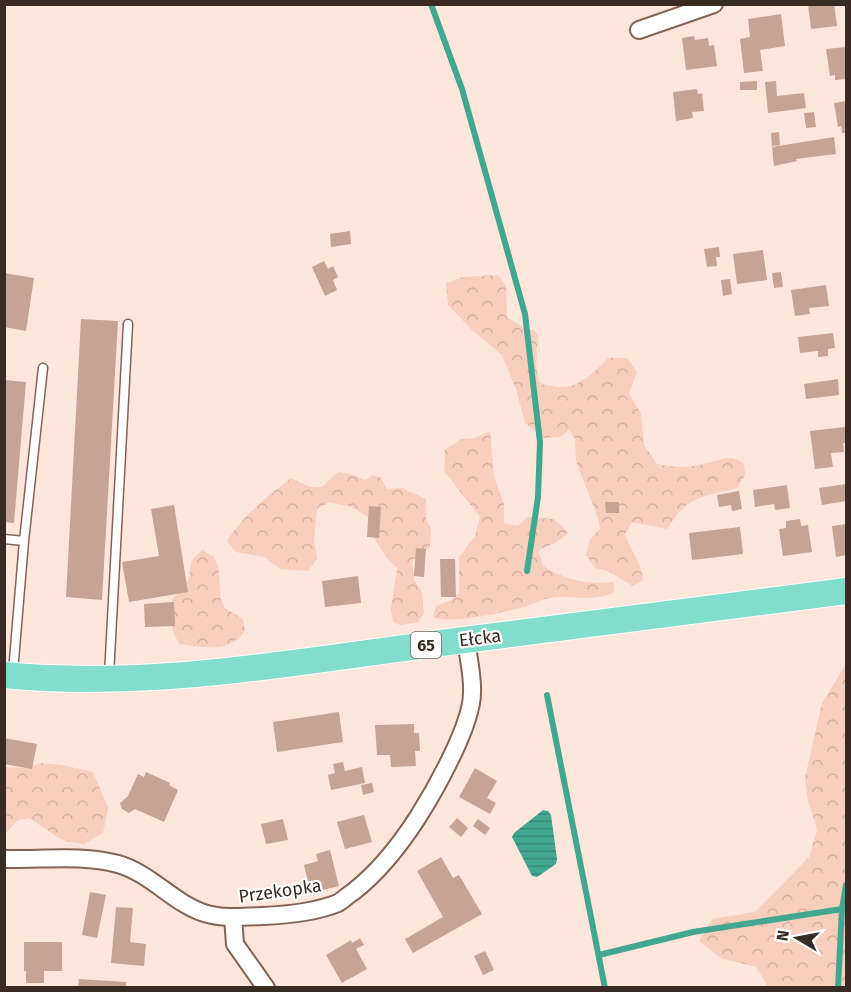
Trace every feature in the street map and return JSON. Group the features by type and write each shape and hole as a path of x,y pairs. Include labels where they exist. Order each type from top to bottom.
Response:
{"main road":[{"name":"Ełcka","path":"8,675 109,678 239,669 846,591"}],"street":[{"path":"639,30 714,4"},
{"name":"Przekopka","path":"4,859 92,860 116,864 140,872 190,907 203,913 233,917 272,916 306,911 339,902 361,886 395,850 431,797 468,720 472,694 466,639"},
{"path":"233,917 235,944 266,987"}],"lane":[{"path":"109,678 128,324"},
{"path":"8,675 43,368"},
{"path":"4,539 24,541"}],"green space":[{"path":"498,275 506,286 507,317 522,327 534,330 538,335 536,365 539,383 561,387 570,386 585,379 608,358 627,358 637,372 629,393 641,414 644,445 657,464 688,467 728,458 739,460 744,464 745,475 737,488 696,499 681,510 667,529 632,522 625,534 643,580 633,586 608,571 595,568 586,555 590,539 600,529 576,461 575,439 569,430 560,437 544,438 525,423 516,389 502,355 472,330 448,305 446,283 463,277"},
{"path":"490,431 494,477 504,504 504,523 518,526 528,517 554,519 568,532 558,542 538,551 543,566 576,580 594,583 613,582 614,592 605,596 588,598 555,597 524,607 477,617 451,620 433,617 436,606 451,600 459,593 459,557 475,536 480,517 444,471 445,449 462,439 475,438"},
{"path":"338,472 365,480 373,475 381,478 387,489 402,488 426,499 426,520 431,528 430,547 412,561 414,580 422,592 424,613 418,622 400,625 393,622 391,609 397,568 386,557 373,536 368,517 352,507 329,502 317,509 314,539 317,559 308,571 280,569 264,557 236,552 227,541 264,499 291,478 310,487 322,487"},
{"path":"202,550 213,556 218,565 221,601 225,608 243,619 245,631 239,638 223,646 179,644 172,629 172,599 182,591 189,579 191,561"},
{"path":"846,664 846,987 768,987 756,967 721,958 699,941 712,919 755,912 809,857 817,830 808,800 805,778 822,703"},
{"path":"42,763 93,772 108,808 103,833 84,844 64,841 29,818 18,820 5,834 4,767 22,768"}],"water":[{"path":"543,810 548,811 551,815 557,859 556,864 537,877 532,876 512,837"}],"building":[{"path":"808,4 834,4 837,26 811,29"},
{"path":"781,14 785,46 760,50 763,71 744,73 740,39 750,37 748,19"},
{"path":"694,36 695,40 708,38 709,46 714,45 717,66 686,70 682,38"},
{"path":"846,47 846,79 835,80 835,75 830,76 826,49"},
{"path":"757,81 757,90 740,90 740,82"},
{"path":"776,81 777,96 804,93 806,108 768,113 765,82"},
{"path":"697,89 698,94 702,93 704,111 692,112 693,118 676,121 673,92"},
{"path":"846,101 846,133 842,133 841,126 838,127 834,103"},
{"path":"814,112 816,127 806,128 804,113"},
{"path":"779,132 780,145 772,146 771,133"},
{"path":"834,137 836,154 796,159 797,161 774,166 772,147"},
{"path":"350,231 351,244 331,247 330,234"},
{"path":"719,247 720,257 716,257 717,266 707,267 704,249"},
{"path":"763,250 767,280 737,284 733,254"},
{"path":"324,261 328,269 333,266 338,277 333,280 337,290 325,296 312,267"},
{"path":"781,272 783,287 774,288 772,273"},
{"path":"4,273 34,278 26,331 4,327"},
{"path":"730,279 732,294 723,296 721,280"},
{"path":"826,285 829,306 809,308 810,314 795,316 791,290"},
{"path":"81,319 118,321 102,600 66,597"},
{"path":"833,333 835,348 828,349 828,356 818,357 818,351 800,353 798,337"},
{"path":"838,379 839,395 806,399 804,384"},
{"path":"4,380 26,382 14,523 4,522"},
{"path":"845,427 844,452 831,453 833,467 815,469 810,431"},
{"path":"846,484 846,501 822,505 819,488"},
{"path":"787,485 790,508 775,510 774,504 755,507 753,490"},
{"path":"739,491 742,509 732,511 731,505 719,507 717,495"},
{"path":"605,502 619,502 619,513 606,513"},
{"path":"174,505 188,592 129,602 122,562 159,556 151,509"},
{"path":"369,506 381,507 379,538 367,537"},
{"path":"800,519 801,526 808,525 812,552 783,556 779,529 786,528 786,521"},
{"path":"846,524 846,555 836,557 832,526"},
{"path":"740,527 743,554 692,560 689,533"},
{"path":"416,548 426,549 424,577 414,576"},
{"path":"440,559 455,559 456,597 441,597"},
{"path":"358,576 361,603 325,607 322,581"},
{"path":"174,602 175,626 145,627 144,604"},
{"path":"339,712 343,742 277,752 273,722"},
{"path":"414,724 414,733 419,733 420,751 415,751 416,766 391,767 390,755 377,755 375,725"},
{"path":"4,738 37,744 32,769 4,764"},
{"path":"343,762 345,771 362,767 365,783 331,790 328,775 335,773 333,764"},
{"path":"475,768 497,781 487,798 496,803 490,814 459,797"},
{"path":"146,772 170,783 169,785 178,790 164,822 135,809 129,813 122,809 120,803 128,796 138,774 144,777"},
{"path":"372,783 374,792 363,795 361,785"},
{"path":"364,815 372,842 345,849 337,822"},
{"path":"457,818 468,828 461,837 449,827"},
{"path":"283,819 288,840 266,844 261,824"},
{"path":"478,819 490,828 485,835 473,826"},
{"path":"330,850 339,886 311,893 304,865 318,861 316,854"},
{"path":"441,857 453,878 459,875 482,914 413,953 405,939 443,917 417,871"},
{"path":"90,892 106,895 97,938 82,935"},
{"path":"116,907 133,908 130,942 146,944 144,966 111,963"},
{"path":"360,938 364,945 356,949 367,969 342,983 326,955 351,940 352,943"},
{"path":"24,942 62,942 62,971 44,971 44,983 26,983"},
{"path":"485,951 494,970 483,975 474,956"},
{"path":"79,979 126,982 126,988 78,988"}],"waterway":[{"path":"431,4 462,89 525,314 540,442 538,497 527,571"},
{"path":"547,695 605,988"},
{"path":"838,988 842,909 846,885"},
{"path":"599,955 693,932 842,909"}]}
